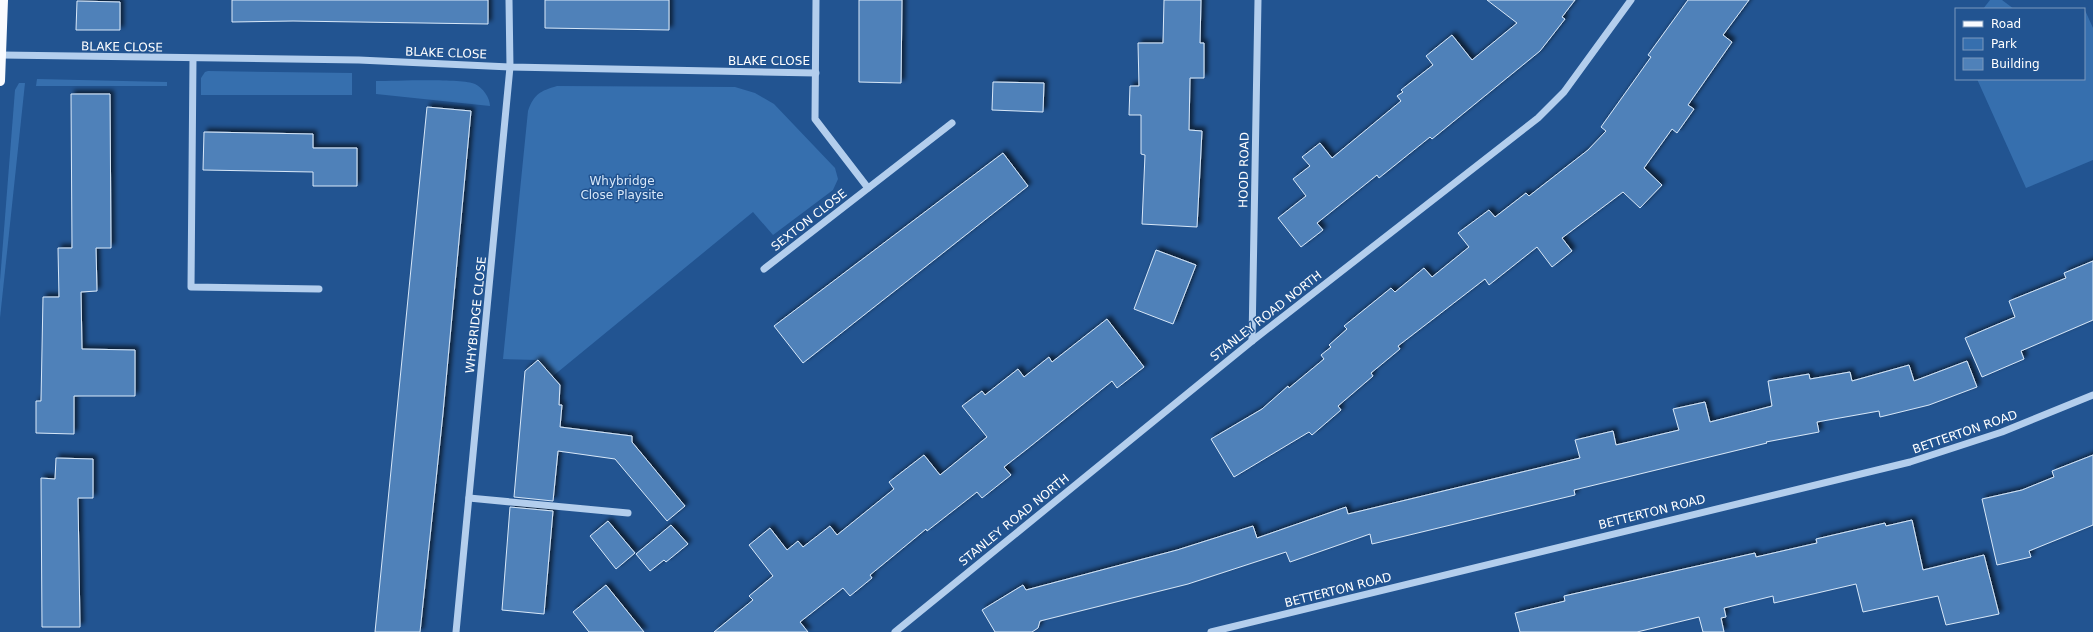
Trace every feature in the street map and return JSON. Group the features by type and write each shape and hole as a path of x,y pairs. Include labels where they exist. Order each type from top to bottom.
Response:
{"main road":[{"path":"0,82 3,0"}],"street":[{"name":"WHYBRIDGE CLOSE","path":"456,632 510,67 509,0"},
{"name":"BLAKE CLOSE","path":"2,55 193,59 359,60 510,67 816,73 816,0"},
{"name":"HOOD ROAD","path":"1252,341 1258,0"},
{"name":"STANLEY ROAD NORTH","path":"895,632 1252,341 1538,118 1564,92 1631,0"},
{"path":"193,59 191,287 319,289"},
{"path":"816,73 815,119 868,188"},
{"name":"SEXTON CLOSE","path":"764,269 952,123"},
{"name":"BETTERTON ROAD","path":"1211,632 1910,462 2002,432 2093,395"},
{"path":"469,498 628,513"}],"green space":[{"path":"1990,0 2002,0 2013,8 1984,8"},
{"path":"2085,10 2093,28 2093,160 2026,188 1977,80 2085,80"},
{"path":"205,72 352,73 352,95 201,95 201,78"},
{"path":"37,79 167,82 167,86 36,86"},
{"path":"443,80 468,82 475,84 483,91 489,100 490,106 376,94 376,81"},
{"path":"19,83 25,83 0,318 0,281 15,90"},
{"name":"Whybridge Close Playsite","path":"557,86 735,87 755,93 774,104 835,168 838,179 833,190 773,235 753,212 553,376 538,360 503,359 528,111 538,94"}],"building":[{"path":"232,0 488,0 488,24 293,21 232,22"},
{"path":"545,0 669,0 669,30 545,28"},
{"path":"859,0 902,0 901,83 859,82"},
{"path":"1164,0 1201,0 1200,43 1204,43 1204,78 1190,78 1189,130 1202,131 1197,227 1142,224 1145,155 1141,154 1141,115 1129,115 1130,86 1139,86 1138,43 1163,43"},
{"path":"1487,0 1575,0 1562,17 1565,19 1540,51 1432,139 1430,137 1379,178 1377,175 1317,223 1323,230 1301,247 1278,218 1306,196 1293,179 1310,166 1302,157 1320,143 1332,158 1401,101 1397,96 1403,92 1401,90 1433,65 1426,56 1452,35 1472,60 1517,23"},
{"path":"1688,0 1749,0 1723,35 1732,42 1688,105 1694,109 1677,133 1672,129 1644,168 1662,185 1640,208 1623,192 1562,238 1572,251 1552,267 1537,247 1489,285 1485,279 1398,346 1400,349 1371,373 1373,376 1338,406 1341,410 1312,435 1309,432 1234,477 1211,439 1262,409 1288,386 1289,388 1324,359 1321,355 1331,347 1329,345 1347,329 1344,326 1391,288 1395,292 1424,268 1432,277 1469,247 1458,233 1489,210 1495,217 1526,193 1529,196 1588,150 1606,131 1601,127 1651,57 1648,55"},
{"path":"77,1 120,2 120,30 76,30"},
{"path":"993,82 1044,83 1043,112 992,110"},
{"path":"71,94 110,94 111,248 96,248 97,291 81,292 82,349 135,350 135,396 74,396 74,434 36,433 36,401 41,401 43,297 59,297 58,248 72,248"},
{"path":"427,107 471,111 443,413 420,632 375,632"},
{"path":"204,132 313,134 313,148 357,148 357,186 313,186 313,172 203,170"},
{"path":"1003,153 1028,186 803,363 774,326"},
{"path":"1156,250 1196,265 1173,324 1134,309"},
{"path":"2093,261 2093,320 2021,351 2024,359 1982,377 1965,338 2015,317 2009,301 2066,278 2064,273"},
{"path":"1107,319 1144,367 1117,388 1112,381 1004,467 1011,475 982,498 977,492 927,531 926,529 870,575 872,578 850,596 843,588 800,622 808,632 714,632 753,600 749,596 773,576 749,545 770,528 787,550 798,541 803,547 830,526 837,535 894,489 889,482 924,455 940,475 987,437 962,406 982,391 985,395 1018,369 1024,377 1049,357 1052,362"},
{"path":"538,360 560,385 559,405 562,405 560,427 632,436 632,442 685,506 667,521 615,459 558,451 553,501 514,497 525,371"},
{"path":"1967,361 1977,387 1929,405 1880,417 1879,411 1817,422 1819,432 1766,442 1767,443 1574,490 1575,495 1372,544 1370,534 1290,562 1286,552 1188,584 1040,621 1038,628 1032,632 995,632 982,610 1023,585 1026,590 1177,550 1253,526 1257,538 1346,507 1348,514 1580,458 1575,440 1613,431 1616,445 1679,430 1673,409 1705,402 1710,422 1772,406 1768,381 1809,374 1810,379 1850,372 1852,381 1909,365 1914,381"},
{"path":"2093,455 2093,525 2029,551 2031,557 1997,565 1982,499 2022,490 2054,477 2052,471"},
{"path":"56,458 93,459 93,498 78,498 80,627 42,627 41,478 55,479"},
{"path":"510,507 553,511 544,614 502,610"},
{"path":"1912,520 1923,570 1984,555 1999,614 1946,625 1938,596 1863,612 1856,584 1774,603 1773,596 1724,608 1726,617 1721,618 1724,632 1703,632 1699,617 1637,632 1520,632 1515,613 1565,601 1564,596 1755,553 1756,557 1817,543 1816,539 1885,523 1886,526"},
{"path":"608,521 635,553 616,569 590,536"},
{"path":"671,525 688,544 666,562 664,560 650,571 636,554"},
{"path":"606,585 644,632 589,632 573,612"}]}
